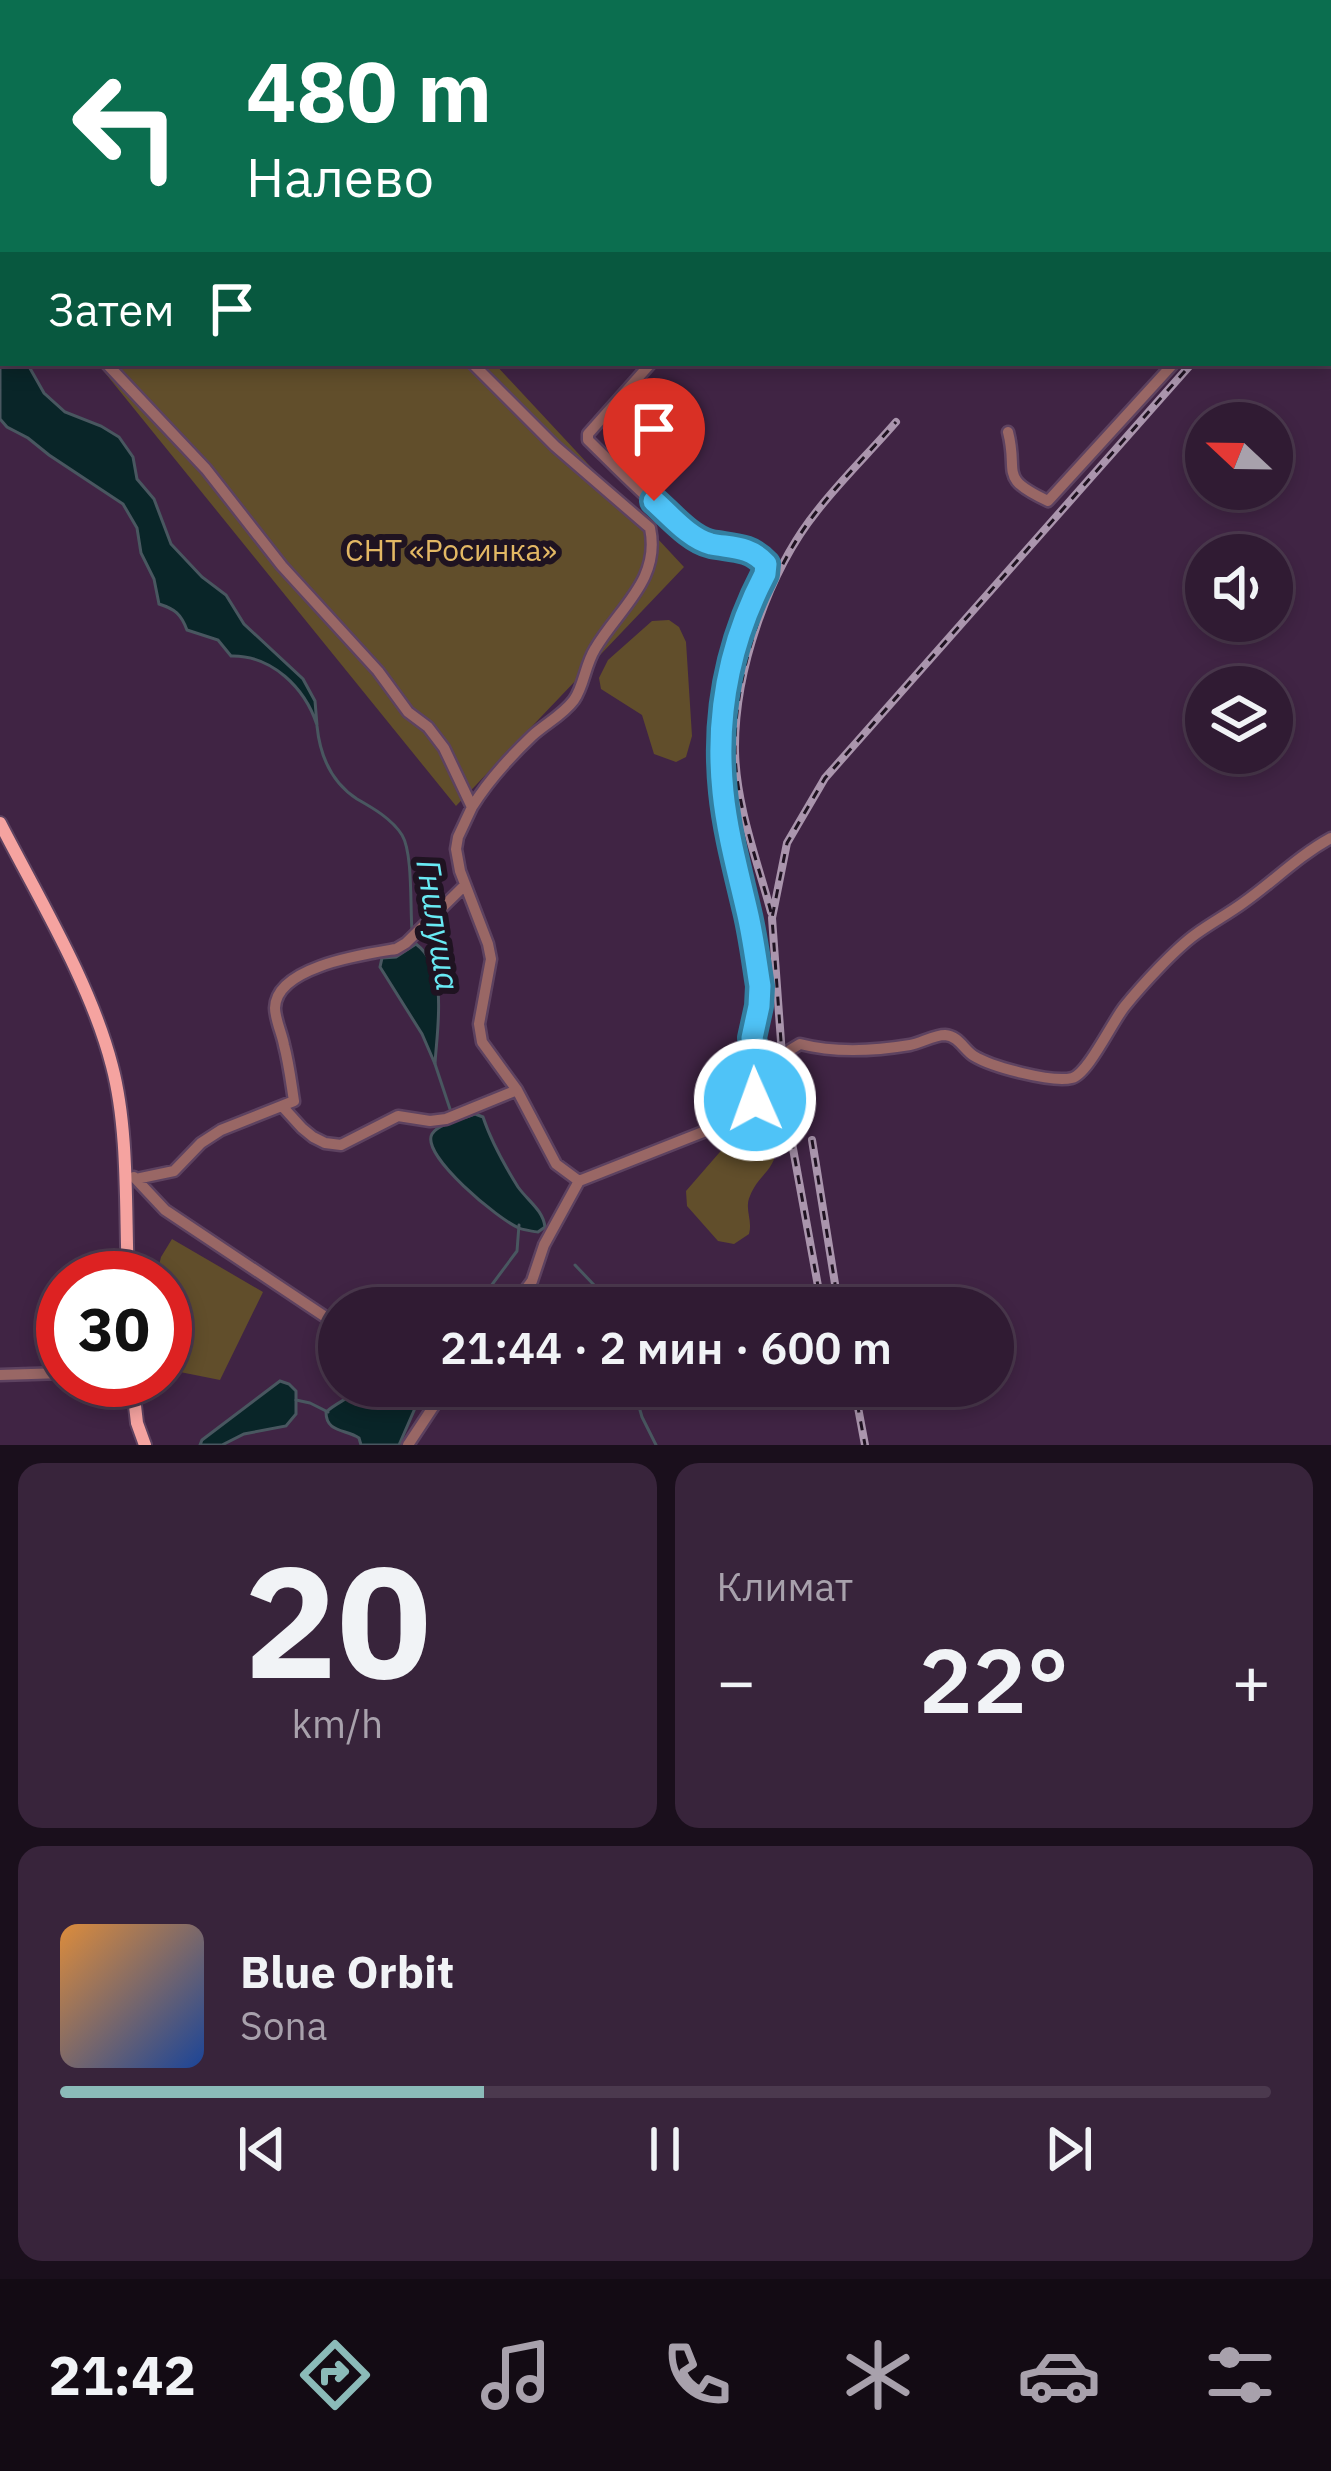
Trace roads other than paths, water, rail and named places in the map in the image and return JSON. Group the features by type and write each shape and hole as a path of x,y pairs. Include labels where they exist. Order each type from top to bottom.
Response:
{"main road":[{"path":"0,823 100,1028 122,1120 127,1251"},
{"path":"135,1407 145,1445"}],"street":[{"path":"109,366 206,469 282,566 428,728 444,748 472,806"},
{"path":"475,366 555,446 650,528 654,548 648,572 595,648 572,703 532,736 484,787 458,837 465,885 491,958 479,1024 482,1042 517,1090 556,1164 579,1181"},
{"path":"648,366 588,434 588,440 683,527 712,544 747,549 766,564 731,659 721,764 723,797 760,986 752,1038 759,1072 755,1100"},
{"path":"1008,431 1010,469 1017,482 1048,501 1171,366"},
{"path":"527,1287 579,1181 736,1119 790,1050 800,1044 824,1050 887,1048 943,1035 990,1063 1057,1079 1076,1078 1126,1004 1192,937 1331,838"},
{"path":"136,1180 174,1171 221,1130 294,1101 275,1007 283,988 327,964 397,949 465,885"},
{"path":"282,1106 313,1137 341,1145 398,1116 446,1119 517,1090"},
{"path":"123,1166 165,1210 318,1312"},
{"path":"0,1375 36,1374"},
{"path":"408,1445 433,1407"}],"waterway":[{"name":"Гнилуша","path":"317,726 324,758 334,776 348,792 388,819 406,843 412,930"},
{"name":"Гнилуша","path":"435,1064 451,1112"},
{"path":"490,1287 517,1251 519,1225"},
{"name":"Гнилуша","path":"575,1265 596,1287"},
{"path":"296,1400 328,1412"},
{"name":"Гнилуша","path":"639,1407 656,1445"}],"railway":[{"path":"818,1287 786,1110 772,918 787,843 825,778 1189,366"},
{"path":"771,912 736,771 736,721 748,656 769,593 799,536 896,422"},
{"path":"812,1140 836,1287"},
{"path":"858,1407 865,1445"}],"park label":[{"name":"СНТ «Росинка»","path":"451,549"}]}
